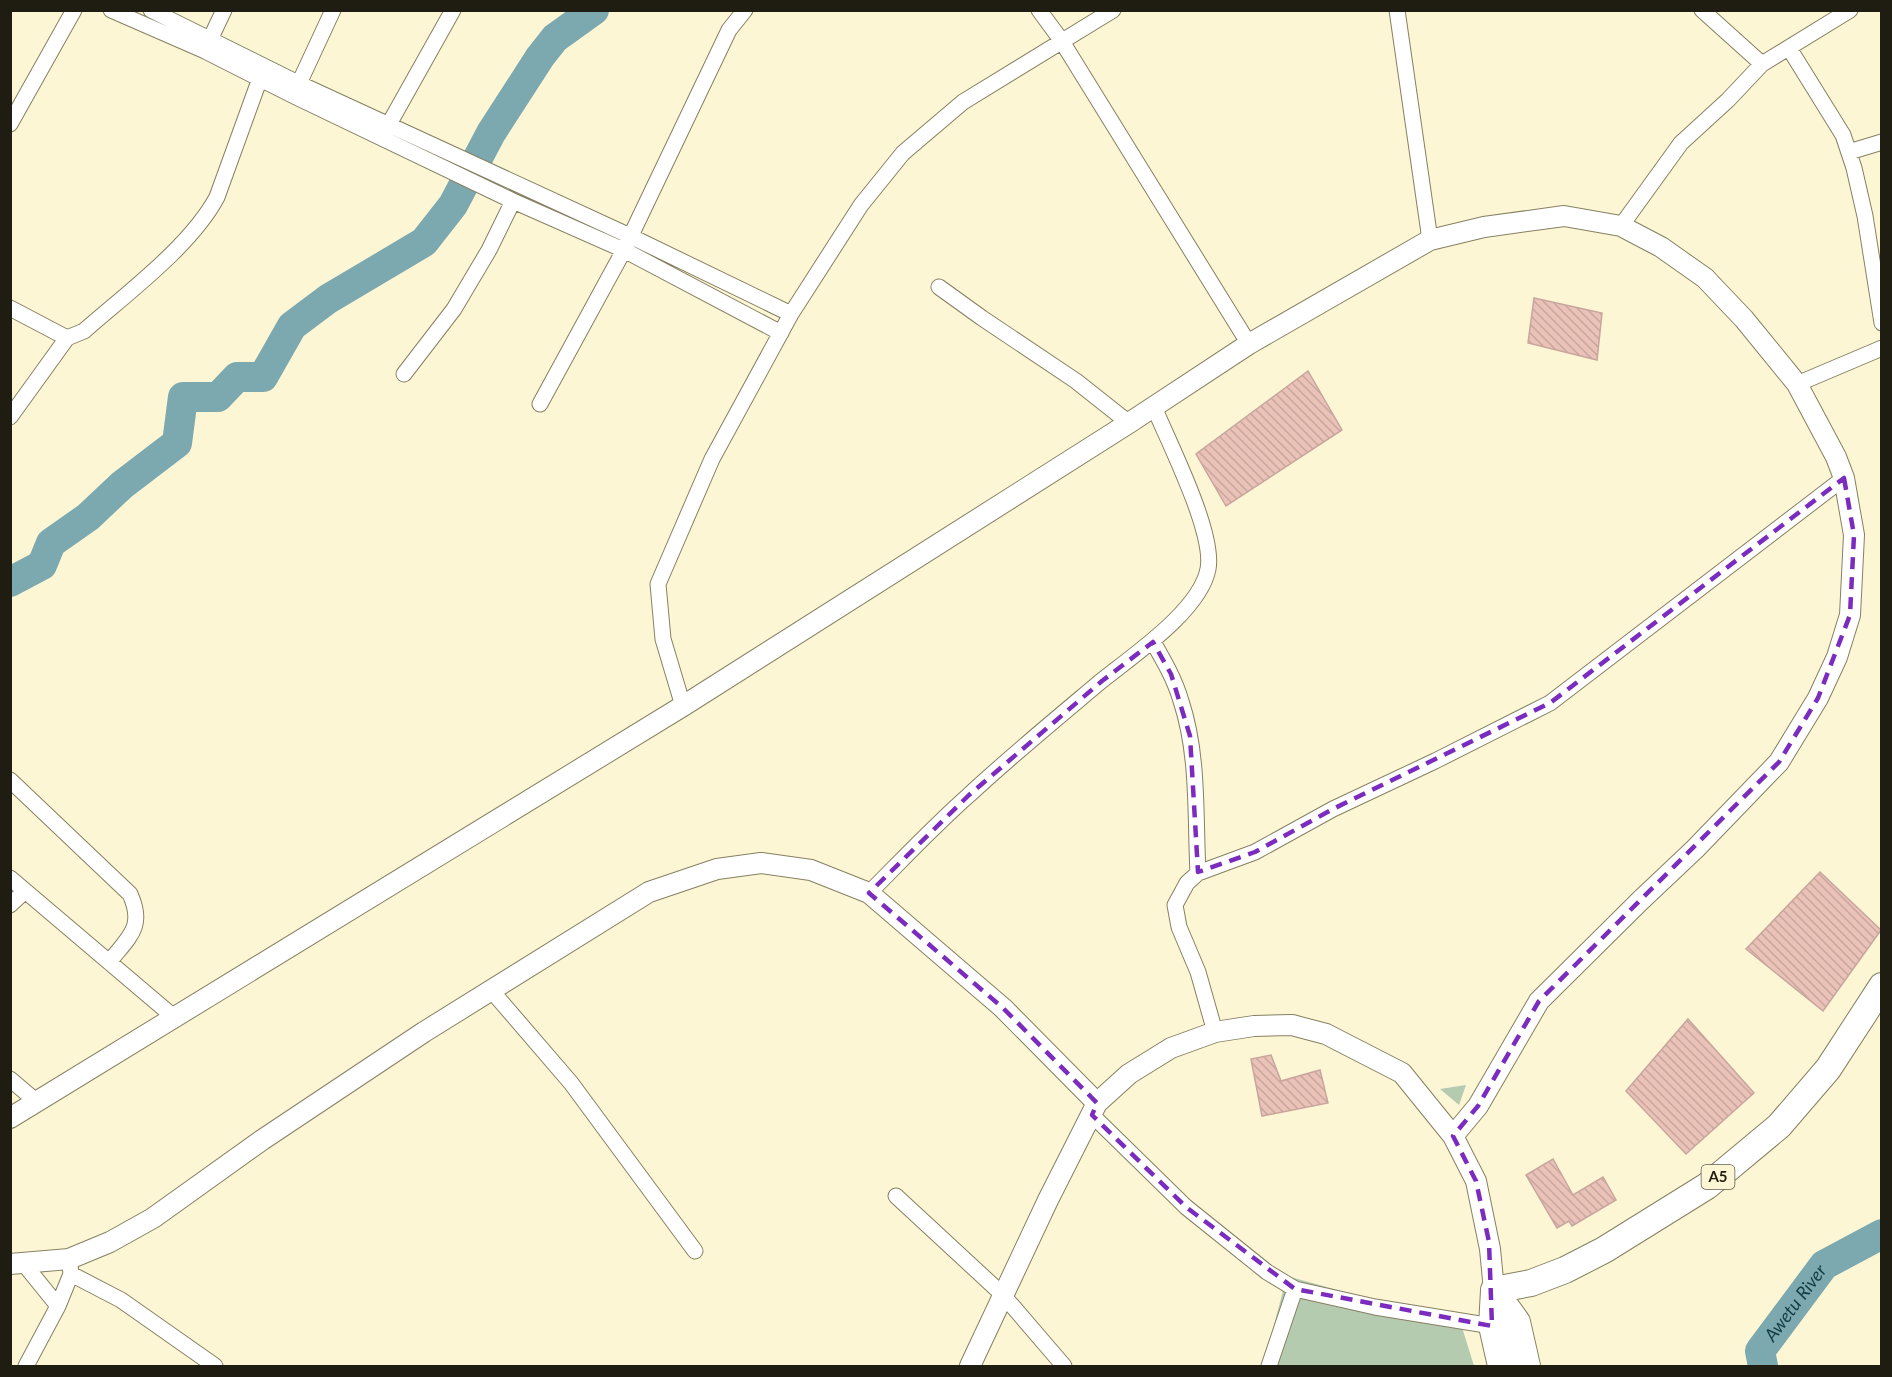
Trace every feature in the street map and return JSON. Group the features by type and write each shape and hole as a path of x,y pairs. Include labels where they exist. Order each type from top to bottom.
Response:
{"highway":[{"name":"A5","path":"1494,1290 1531,1283 1564,1270 1604,1250 1707,1186 1779,1126 1828,1069 1881,986"},
{"path":"1494,1290 1492,1326 1501,1366"},
{"path":"1494,1290 1517,1322 1527,1366"}],"street":[{"path":"10,124 74,10"},
{"path":"111,10 208,45"},
{"path":"151,10 208,45 385,132 627,243 791,314"},
{"path":"208,45 224,10"},
{"path":"296,89 333,10"},
{"path":"385,132 453,10"},
{"path":"540,404 627,243 729,30 745,10"},
{"path":"1039,10 1061,40 1249,344"},
{"path":"683,706 663,639 658,584 712,459 791,314 861,205 903,153 963,102 1113,10"},
{"path":"1397,10 1430,240"},
{"path":"1702,10 1762,64"},
{"path":"1621,225 1681,143 1728,100 1762,64 1850,10"},
{"path":"1789,48 1843,135 1849,152 1865,216 1881,323"},
{"path":"10,417 67,338 84,331 181,245 210,212 262,72"},
{"path":"385,132 513,201 627,243 781,333"},
{"path":"1849,152 1881,142"},
{"path":"404,374 454,309 489,250 513,201"},
{"path":"10,1118 683,706 1129,423 1249,344 1430,240 1484,227 1564,216 1621,225 1661,247 1705,278 1744,319 1797,384 1836,457 1844,478 1854,536 1850,615 1837,657 1818,698 1779,762 1695,849 1539,1001 1478,1106 1452,1136"},
{"path":"939,286 1076,381 1129,423"},
{"path":"10,308 67,338"},
{"path":"1797,384 1881,348"},
{"path":"869,893 969,795 1102,681 1153,642 1176,618 1204,582 1208,566 1203,524 1154,407"},
{"path":"1215,1032 1198,972 1179,927 1175,905 1187,883 1198,873 1255,852 1333,809 1550,703 1844,478"},
{"path":"1153,642 1171,674 1182,702 1190,736 1198,873"},
{"path":"10,780 130,894 137,910 136,924 129,938 109,962"},
{"path":"26,1366 58,1306 70,1267 153,1218 262,1140 424,1032 649,892 717,869 761,863 811,870 869,893 1003,1008 1186,1207 1267,1272 1295,1289 1375,1307 1492,1326"},
{"path":"10,878 175,1018"},
{"path":"10,905 25,891"},
{"path":"491,990 571,1083 695,1251"},
{"path":"969,1366 1048,1200 1095,1109 1129,1074 1171,1048 1215,1032 1254,1026 1292,1025 1326,1034 1402,1073 1452,1136 1476,1181 1490,1249 1494,1290"},
{"path":"10,1079 37,1102"},
{"path":"896,1196 1003,1295 1064,1366"},
{"path":"17,1264 70,1267 215,1366"},
{"path":"17,1264 58,1306"},
{"path":"1269,1366 1295,1289"}],"highlighted area":[{"path":"1844,478 1854,535 1850,615 1818,698 1779,762 1539,1001 1478,1106 1453,1136 1476,1181 1489,1242 1492,1326 1295,1289 1186,1207 1092,1115 1097,1103 1003,1008 869,893 969,795 1102,681 1153,642 1171,674 1190,736 1198,872 1255,852 1333,809 1550,703"}],"green space":[{"path":"1466,1085 1459,1105 1440,1089"},
{"path":"1287,1276 1461,1324 1474,1366 1263,1366"}],"building":[{"path":"1534,298 1602,313 1597,360 1528,343"},
{"path":"1308,371 1342,430 1226,506 1196,454"},
{"path":"1820,872 1881,930 1823,1011 1746,949"},
{"path":"1688,1019 1754,1093 1686,1154 1626,1091"},
{"path":"1271,1055 1281,1081 1320,1070 1328,1103 1262,1116 1251,1059"},
{"path":"1553,1159 1573,1195 1603,1177 1616,1200 1572,1226 1569,1221 1557,1228 1526,1175"}],"waterway":[{"path":"10,582 42,565 51,543 88,517 122,485 177,443 183,397 218,397 237,377 263,377 292,326 328,299 424,242 453,205 491,133 540,57 555,38 594,10"},
{"name":"Awetu River","path":"1763,1366 1760,1351 1824,1265 1882,1234"}]}
